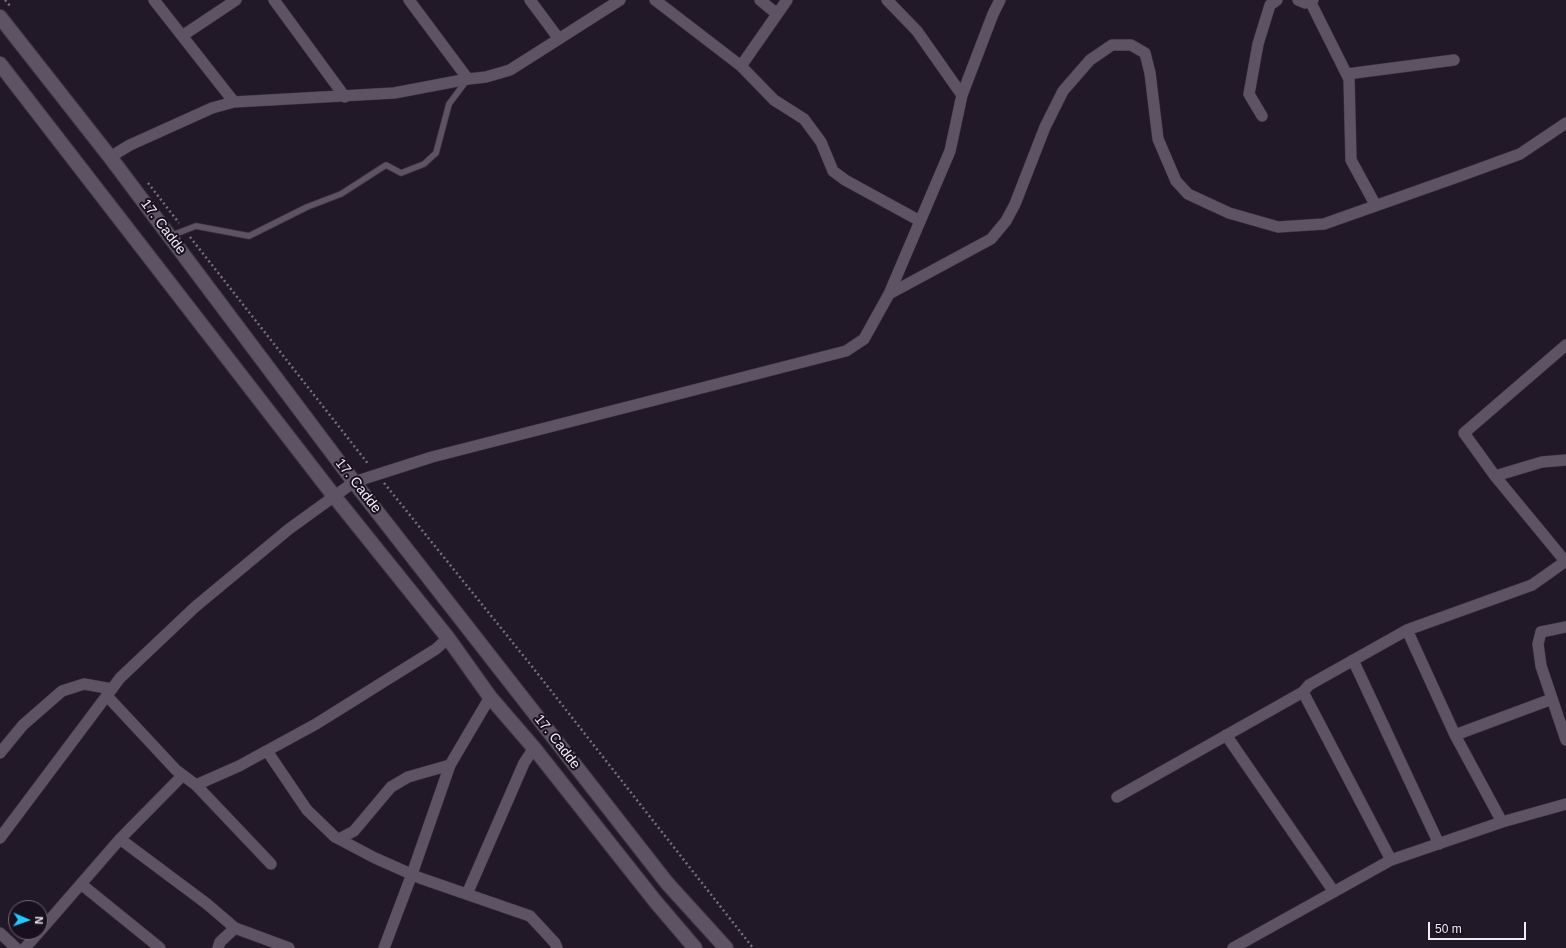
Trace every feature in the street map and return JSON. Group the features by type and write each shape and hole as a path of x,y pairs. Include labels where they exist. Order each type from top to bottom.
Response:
{"street":[{"path":"154,0 234,102"},
{"path":"182,36 236,0"},
{"path":"274,0 345,96"},
{"path":"409,0 468,79"},
{"path":"530,0 559,39"},
{"path":"110,156 130,145 206,111 234,102 394,93 486,77 510,70 620,0"},
{"path":"655,0 741,66 774,100 804,118 822,142 833,171 845,180 920,221"},
{"path":"760,0 777,14"},
{"path":"741,66 787,0"},
{"path":"887,0 917,31 962,95"},
{"path":"0,838 120,678 195,607 289,529 354,482 440,455 846,351 864,339 889,294 950,151 962,95 993,14 1000,0"},
{"path":"1262,116 1249,94 1258,44 1270,5 1277,0"},
{"path":"1298,0 1305,2 1312,0 1349,79 1351,160 1376,206"},
{"name":"17. Cadde","path":"0,17 110,156 354,482 667,883 726,948"},
{"path":"889,294 991,239 1006,221 1015,204 1045,127 1063,91 1090,60 1112,45 1131,45 1145,53 1150,73 1158,139 1176,181 1188,194 1229,213 1278,227 1324,224 1376,206 1520,154 1566,123"},
{"path":"1347,74 1454,60"},
{"name":"17. Cadde","path":"0,64 334,496 448,638 490,697 534,748 655,901 695,948"},
{"path":"1117,797 1303,692 1309,685 1407,630 1532,585 1566,561 1495,476 1464,433 1566,345"},
{"path":"1495,476 1542,462 1566,460"},
{"path":"1566,627 1542,632 1538,644 1541,666 1566,740"},
{"path":"1407,630 1455,735 1502,822"},
{"path":"196,785 239,766 329,716 436,649 448,638"},
{"path":"1353,660 1439,844"},
{"path":"0,753 23,725 62,691 84,684 110,692 183,775 196,785 271,864"},
{"path":"1303,692 1391,860"},
{"path":"384,948 412,874 450,765 490,697"},
{"path":"1455,735 1552,700"},
{"path":"1226,735 1334,892"},
{"path":"467,894 524,763 534,748"},
{"path":"267,751 307,810 335,837 375,858 412,874 530,916 555,943 557,948"},
{"path":"339,839 354,831 391,787 408,777 450,765"},
{"path":"48,922 120,839 183,775"},
{"path":"1233,948 1391,860 1502,822 1566,804"},
{"path":"120,839 207,904 235,928 289,948"},
{"path":"81,884 160,948"},
{"path":"218,948 220,942 235,928"},
{"path":"0,933 16,948"},
{"path":"25,948 32,940"}],"lane":[{"path":"170,236 196,226 249,236 307,207 341,194 386,165 401,173 424,164 436,153 449,104 468,79"}]}
